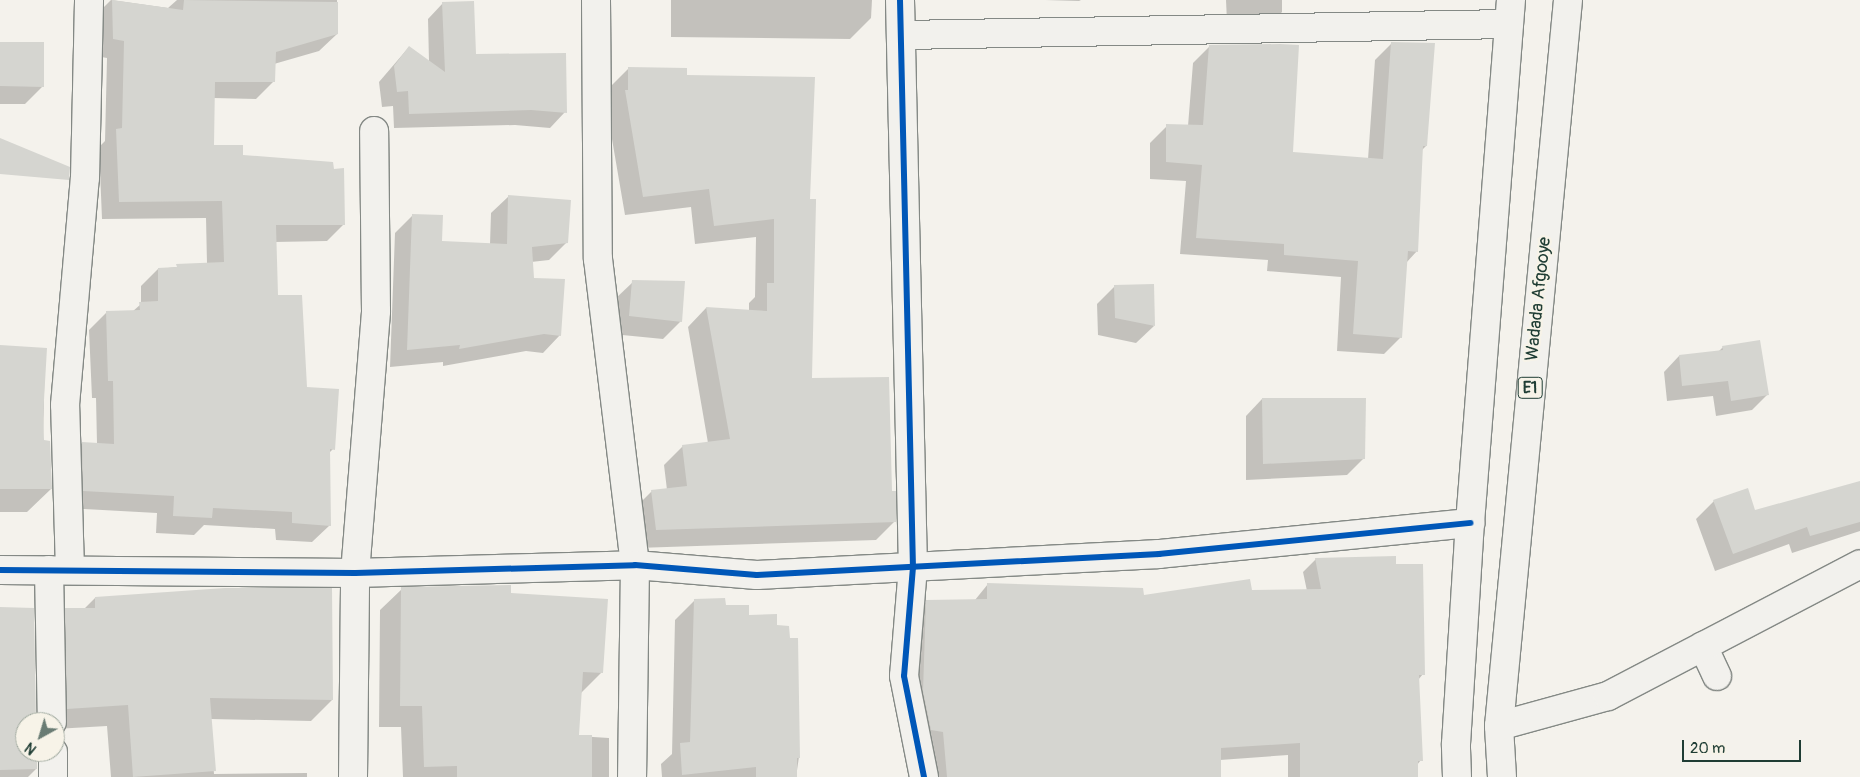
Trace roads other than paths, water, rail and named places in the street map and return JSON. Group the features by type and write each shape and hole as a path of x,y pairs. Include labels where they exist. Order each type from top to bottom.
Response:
{"main road":[{"path":"53,712 60,570 65,405 85,178 89,0"},
{"path":"596,0 598,259 635,565 632,777"},
{"path":"900,0 903,35 913,567 904,676 924,777"},
{"name":"Wadada Afgooye","path":"1502,777 1499,726 1568,0"},
{"path":"903,35 1510,12 1470,524 1456,744 1457,777"},
{"path":"353,777 355,573 376,311 374,131"},
{"path":"0,570 355,573 635,565 758,575 1159,554 1470,524"},
{"path":"1499,726 1608,696 1860,564"},
{"path":"1703,646 1717,676"},
{"path":"53,762 53,777"}]}
